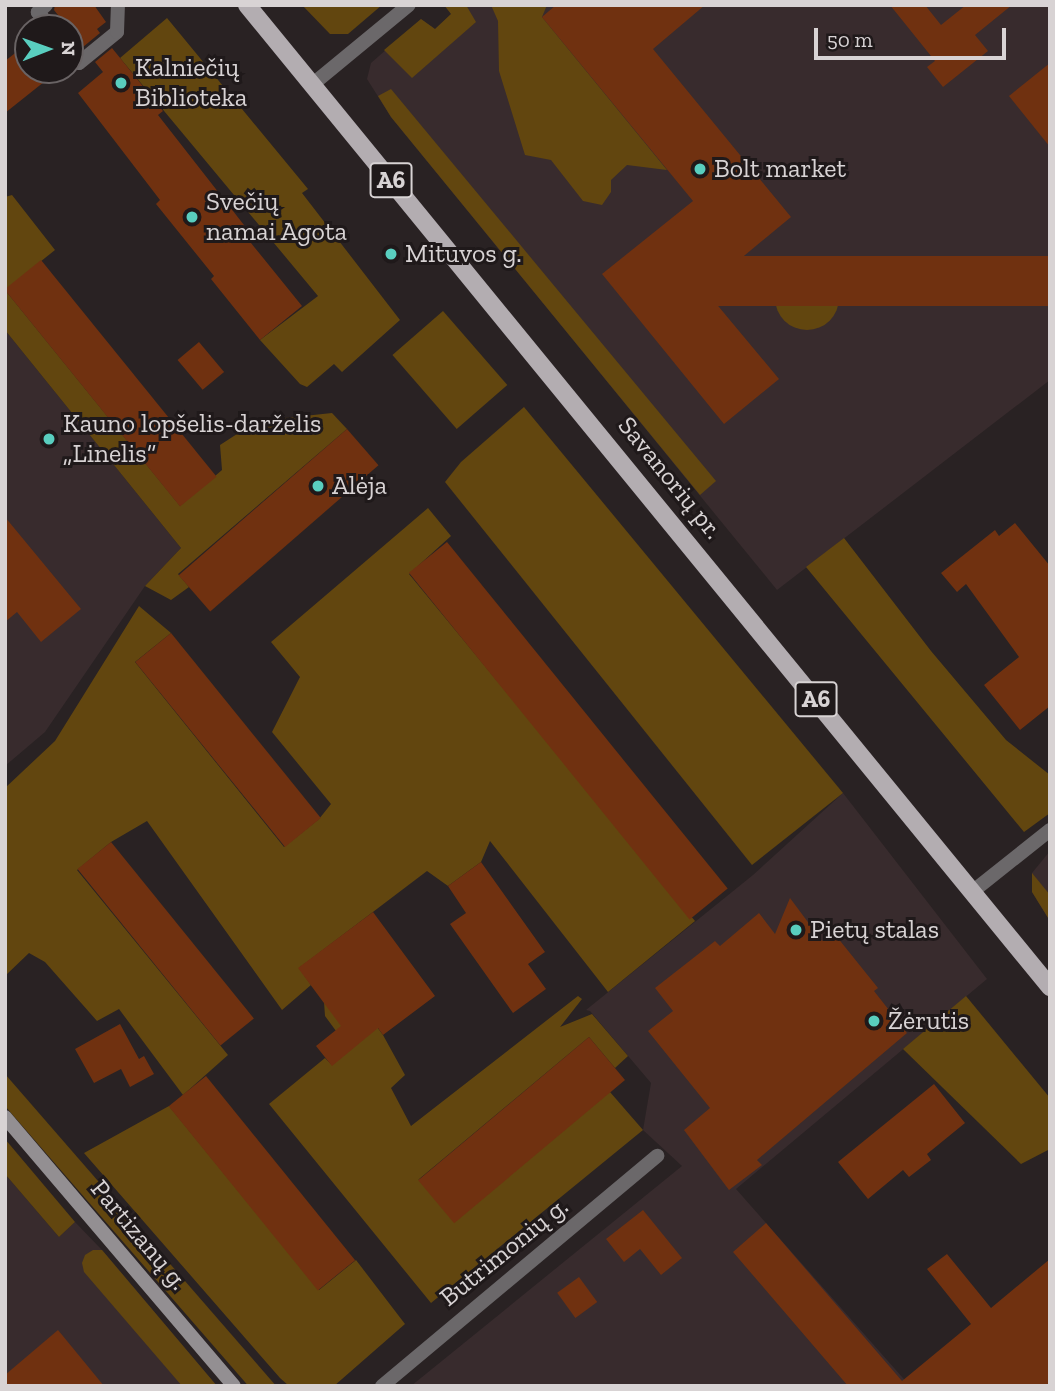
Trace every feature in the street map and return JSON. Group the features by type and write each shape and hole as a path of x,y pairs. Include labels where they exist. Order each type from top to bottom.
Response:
{"main road":[{"name":"Savanorių pr.","path":"247,5 1050,987"}],"street":[{"path":"313,84 409,5"},
{"path":"84,59 117,32 118,7"},
{"path":"972,892 1050,830"},
{"name":"Partizanų g.","path":"5,1117 234,1386"},
{"name":"Butrimonių g.","path":"383,1386 657,1156"}],"shaded area":[{"path":"302,5 382,5 348,34 330,34"},
{"path":"444,5 466,5 476,22 412,78 384,50 421,19 435,29 451,14"},
{"path":"461,5 1050,5 1050,380 777,590 391,117 367,79 371,63 421,19 435,29"},
{"path":"491,5 547,5 542,17 667,170 627,165 611,180 611,192 602,205 583,201 551,160 525,155 499,71 498,21"},
{"path":"167,18 308,189 302,193 400,320 342,372 334,364 307,387 300,384 260,340 318,296 120,58"},
{"path":"391,89 716,481 700,495 391,117 378,96"},
{"path":"12,195 55,250 5,290 5,197"},
{"path":"807,266 819,268 830,275 837,286 837,310 830,321 819,328 807,330 795,328 784,321 777,310 775,298 777,286 784,275 795,268"},
{"path":"5,290 180,506 222,470 220,445 257,421 332,413 347,429 178,574 189,587 171,600 145,586 181,548 5,330"},
{"path":"443,311 507,385 457,429 392,355"},
{"name":"Kauno lopšelis-darželis „Linelis“","path":"5,330 181,548 145,586 45,732 5,766"},
{"path":"524,407 843,793 752,865 445,482 461,462"},
{"path":"428,508 451,536 409,574 695,921 608,992 490,841 481,862 448,886 427,871 299,968 311,985 282,1010 147,821 111,842 77,870 228,1055 183,1095 119,1009 97,1021 45,962 29,953 5,976 5,788 55,741 139,606 171,633 135,662 284,847 319,819 331,804 272,732 300,677 271,642"},
{"path":"844,538 931,651 1006,740 1050,775 1050,813 1024,832 806,567"},
{"path":"843,793 987,979 736,1189 910,1386 411,1386 682,1166 643,1130 651,1083 590,1011 586,1010 753,875"},
{"path":"1050,851 1050,921 1032,892 1032,873"},
{"path":"1032,873 1050,895 1050,921 1032,892"},
{"path":"346,985 383,1035 405,1075 391,1088 411,1126 578,996 582,999 560,1027 592,1014 628,1056 615,1068 589,1037 418,1180 610,1092 643,1130 431,1303 269,1104 325,1058 332,1065 350,1050 325,1016 324,1002"},
{"path":"966,996 1050,1098 1050,1149 1021,1164 903,1049"},
{"path":"5,1074 275,1385 248,1386 5,1106"},
{"path":"169,1106 319,1290 356,1260 405,1324 334,1386 289,1386 280,1378 84,1153"},
{"path":"5,1139 75,1222 59,1237 5,1174"},
{"path":"5,1174 59,1237 75,1222 217,1386 5,1386"},
{"path":"93,1250 102,1250 217,1386 182,1386 84,1272 82,1263 85,1255"}],"building":[{"path":"55,5 94,5 106,22 97,29 100,33 84,46 84,14 57,14 54,10"},
{"path":"556,5 705,5 653,49 791,217 704,289 779,379 724,424 602,274 693,201 542,17"},
{"path":"890,5 925,5 941,25 966,5 1012,5 975,35 988,51 943,87 927,67 935,61"},
{"path":"112,48 163,111 158,115 251,234 247,238 302,306 260,340 211,279 214,276 156,204 160,200 78,93 103,72 95,62"},
{"path":"14,54 14,84 41,84 5,113 5,61"},
{"path":"1050,63 1050,147 1009,96"},
{"path":"691,256 1050,256 1050,306 691,306"},
{"path":"41,260 217,477 180,506 5,290"},
{"path":"199,342 224,372 203,390 178,360"},
{"path":"347,429 378,465 210,612 179,575"},
{"path":"5,517 81,609 41,642 17,612 5,622"},
{"path":"1015,523 1050,566 1050,706 1020,730 984,685 1019,657 966,584 957,592 941,573 995,530 999,536"},
{"path":"447,542 728,889 690,919 409,573"},
{"path":"171,633 321,818 285,847 135,662"},
{"path":"111,842 254,1018 220,1045 78,869"},
{"path":"481,862 545,952 528,964 546,989 513,1013 450,924 466,913 448,886"},
{"path":"790,898 822,941 833,932 878,988 874,991 907,1033 757,1160 762,1165 729,1190 684,1130 710,1108 648,1031 673,1011 655,988 715,941 720,946 759,913 775,934"},
{"path":"373,912 435,996 383,1035 378,1028 332,1066 316,1046 341,1026 298,968"},
{"path":"120,1024 139,1059 144,1056 154,1074 130,1087 121,1069 94,1083 75,1049"},
{"path":"589,1037 625,1080 454,1223 418,1180"},
{"path":"206,1076 355,1260 318,1290 169,1106"},
{"path":"934,1084 965,1123 927,1154 931,1160 909,1177 903,1170 868,1199 838,1162"},
{"path":"643,1210 682,1258 661,1275 640,1249 624,1262 606,1239"},
{"path":"766,1223 902,1381 971,1324 927,1269 947,1254 991,1308 1050,1259 1050,1386 848,1386 733,1252"},
{"path":"579,1277 597,1302 575,1318 557,1293"},
{"path":"58,1330 104,1386 5,1386 5,1375"}],"place":[{"name":"Kalniečių Biblioteka","path":"121,83"},
{"name":"Bolt market","path":"700,169"},
{"name":"Svečių namai Agota","path":"192,217"},
{"name":"Mituvos g.","path":"391,254"},
{"name":"Kauno lopšelis-darželis „Linelis“","path":"49,439"},
{"name":"Alėja","path":"318,486"},
{"name":"Pietų stalas","path":"796,930"},
{"name":"Žėrutis","path":"874,1021"}]}
